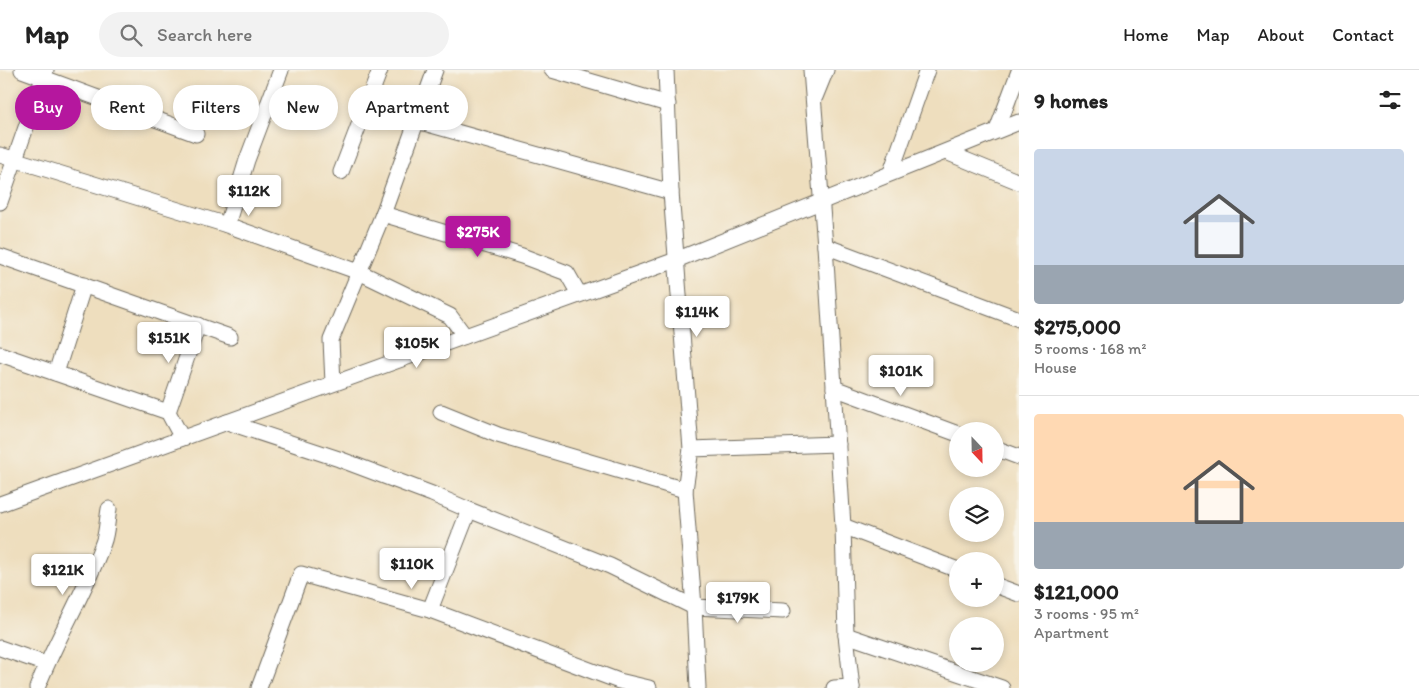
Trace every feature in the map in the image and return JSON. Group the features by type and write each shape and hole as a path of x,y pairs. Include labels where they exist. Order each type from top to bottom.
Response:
{"street":[{"path":"22,70 45,74 196,134"},
{"path":"227,225 247,160 280,70"},
{"path":"341,172 380,70"},
{"path":"430,85 436,70"},
{"path":"552,70 668,104"},
{"path":"666,70 670,192 691,449 685,490 698,688"},
{"path":"812,70 843,526 846,635 852,688 834,688"},
{"path":"814,100 826,70"},
{"path":"892,172 927,70"},
{"path":"997,130 1019,71"},
{"path":"0,202 7,157 45,74"},
{"path":"0,504 676,260 1019,122"},
{"path":"332,384 331,340 383,214 414,130"},
{"path":"449,130 670,192"},
{"path":"946,152 1019,182"},
{"path":"7,157 227,225 359,272 450,316 465,336"},
{"path":"383,214 522,256 566,273 579,294"},
{"path":"825,246 1019,319"},
{"path":"0,256 230,337"},
{"path":"56,373 84,285"},
{"path":"168,412 198,325"},
{"path":"0,354 168,412 182,438"},
{"path":"834,388 949,431"},
{"path":"441,412 498,434 685,490"},
{"path":"227,422 339,459 432,494 610,566 694,607 783,612"},
{"path":"691,449 838,444"},
{"path":"1004,451 1019,457"},
{"path":"37,688 46,664 66,627 104,542 109,509"},
{"path":"430,610 469,510"},
{"path":"843,526 949,567"},
{"path":"259,688 301,574 430,610 619,681 650,688"},
{"path":"1004,588 1019,594"},
{"path":"846,635 1002,688"},
{"path":"0,648 46,664"}]}
